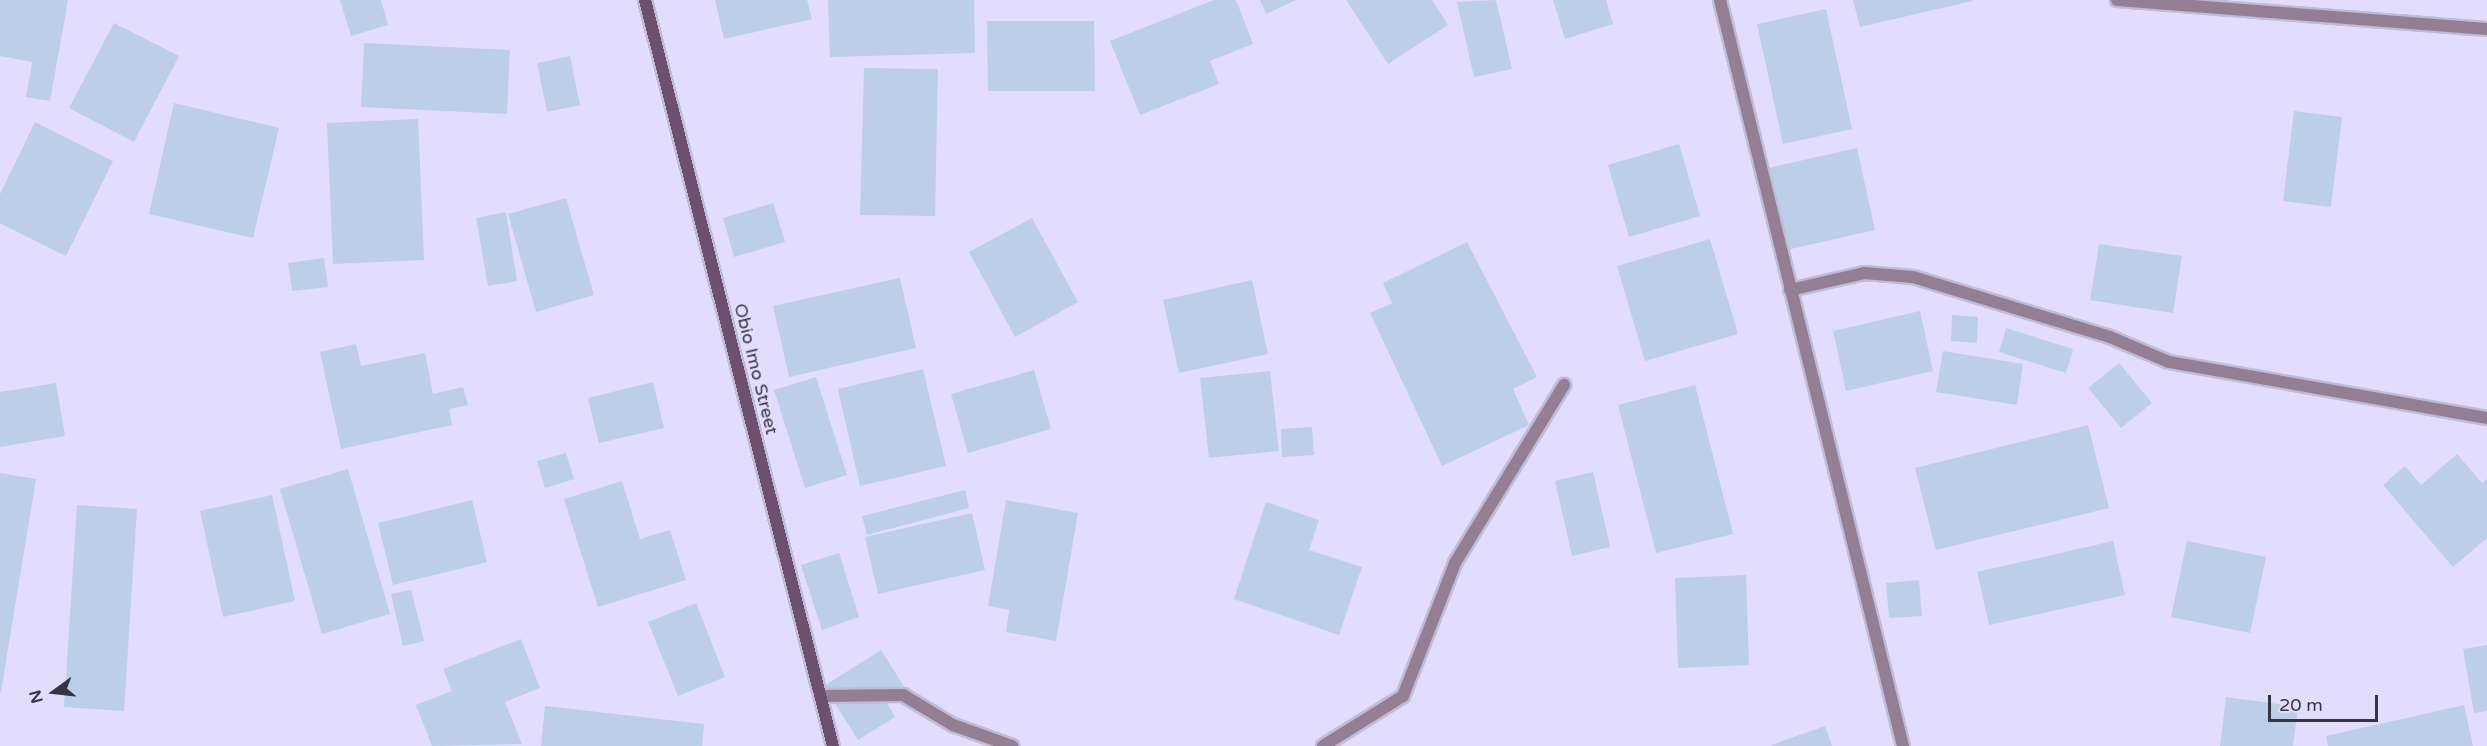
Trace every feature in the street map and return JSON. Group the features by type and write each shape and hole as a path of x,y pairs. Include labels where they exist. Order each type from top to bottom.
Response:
{"street":[{"name":"Obio Imo Street","path":"645,0 833,746"},
{"path":"1720,0 1903,746"},
{"path":"2117,0 2487,29"},
{"path":"1790,290 1864,273 1913,277 2110,337 2169,362 2487,418"},
{"path":"1323,746 1402,696 1455,563 1564,385"},
{"path":"820,696 903,695 953,725 1012,746"}],"building":[{"path":"0,0 68,0 50,101 26,97 32,62 0,56"},
{"path":"340,0 381,0 388,25 351,36"},
{"path":"715,0 807,0 812,19 724,39"},
{"path":"828,0 974,0 975,53 830,57"},
{"path":"1214,0 1236,0 1253,44 1210,61 1219,84 1140,115 1110,41"},
{"path":"1260,0 1296,0 1266,14"},
{"path":"1346,0 1432,0 1448,25 1388,64"},
{"path":"1496,0 1512,69 1474,77 1457,2"},
{"path":"1553,0 1606,0 1613,24 1565,39"},
{"path":"1853,0 1972,0 1972,1 1860,27"},
{"path":"1826,9 1852,129 1783,144 1757,24"},
{"path":"987,21 1094,21 1095,91 988,91"},
{"path":"114,23 179,56 134,142 69,108"},
{"path":"364,43 510,50 507,114 361,107"},
{"path":"570,56 580,105 547,112 537,63"},
{"path":"864,68 938,69 935,216 860,215"},
{"path":"174,103 279,128 253,238 149,214"},
{"path":"2294,111 2342,117 2331,207 2283,201"},
{"path":"418,119 424,260 333,264 327,123"},
{"path":"35,122 113,161 66,256 0,223 0,194"},
{"path":"1679,144 1700,216 1629,237 1608,165"},
{"path":"1857,148 1875,230 1782,251 1764,169"},
{"path":"566,198 594,295 536,312 508,214"},
{"path":"773,203 785,242 734,257 723,218"},
{"path":"506,212 517,281 488,286 476,218"},
{"path":"1032,218 1078,302 1015,337 969,252"},
{"path":"1710,239 1738,334 1645,361 1617,266"},
{"path":"1467,242 1537,377 1513,389 1529,425 1442,466 1370,313 1392,303 1383,283"},
{"path":"2099,244 2182,256 2173,313 2090,300"},
{"path":"324,258 328,287 292,291 288,263"},
{"path":"900,278 916,348 789,377 773,306"},
{"path":"1252,280 1268,354 1179,373 1163,300"},
{"path":"1920,311 1933,371 1846,391 1833,331"},
{"path":"1952,315 1978,317 1977,343 1951,341"},
{"path":"2006,328 2073,349 2066,373 1999,352"},
{"path":"356,344 361,366 425,353 433,394 463,387 468,405 449,409 452,425 341,449 320,352"},
{"path":"1943,351 2023,364 2017,405 1936,392"},
{"path":"2119,363 2152,403 2121,428 2088,388"},
{"path":"923,369 946,466 860,486 838,389"},
{"path":"1034,370 1051,429 968,453 951,394"},
{"path":"1270,371 1279,451 1209,458 1200,378"},
{"path":"816,377 847,475 805,488 774,390"},
{"path":"653,382 664,428 599,443 588,398"},
{"path":"56,383 65,436 0,447 0,392"},
{"path":"1695,385 1733,534 1656,553 1618,405"},
{"path":"2088,425 2109,508 1936,550 1915,468"},
{"path":"1312,427 1314,455 1282,457 1281,429"},
{"path":"566,453 574,479 545,488 537,461"},
{"path":"2457,454 2482,483 2487,479 2487,538 2453,567 2383,485 2405,466 2421,485"},
{"path":"348,469 390,614 322,634 280,489"},
{"path":"1593,472 1610,547 1572,556 1555,481"},
{"path":"0,473 36,479 1,692 0,692"},
{"path":"622,481 640,539 670,530 686,580 598,607 564,499"},
{"path":"965,490 969,508 867,535 862,516"},
{"path":"272,495 295,601 223,617 200,511"},
{"path":"472,500 487,562 393,585 378,523"},
{"path":"1006,500 1078,513 1056,641 1006,632 1009,610 988,606"},
{"path":"1266,502 1319,520 1309,550 1362,567 1339,635 1234,599"},
{"path":"77,505 137,509 124,711 64,707"},
{"path":"972,513 985,570 878,594 865,537"},
{"path":"2113,541 2125,595 1989,625 1977,572"},
{"path":"2187,541 2266,557 2250,633 2171,617"},
{"path":"839,553 859,617 822,630 801,565"},
{"path":"1746,575 1749,665 1678,668 1675,578"},
{"path":"1919,580 1922,616 1889,618 1886,583"},
{"path":"411,590 424,641 403,646 391,594"},
{"path":"696,603 725,677 678,696 648,622"},
{"path":"521,639 540,688 505,702 522,744 432,746 416,705 452,691 443,669"},
{"path":"2487,645 2487,711 2474,713 2463,649"},
{"path":"881,650 905,688 885,700 895,717 858,740 824,686"},
{"path":"2226,697 2298,707 2293,746 2220,746"},
{"path":"2464,705 2473,746 2328,746 2326,736"},
{"path":"545,706 704,724 702,746 541,746"},
{"path":"1825,726 1832,746 1770,746 1774,744"}]}
